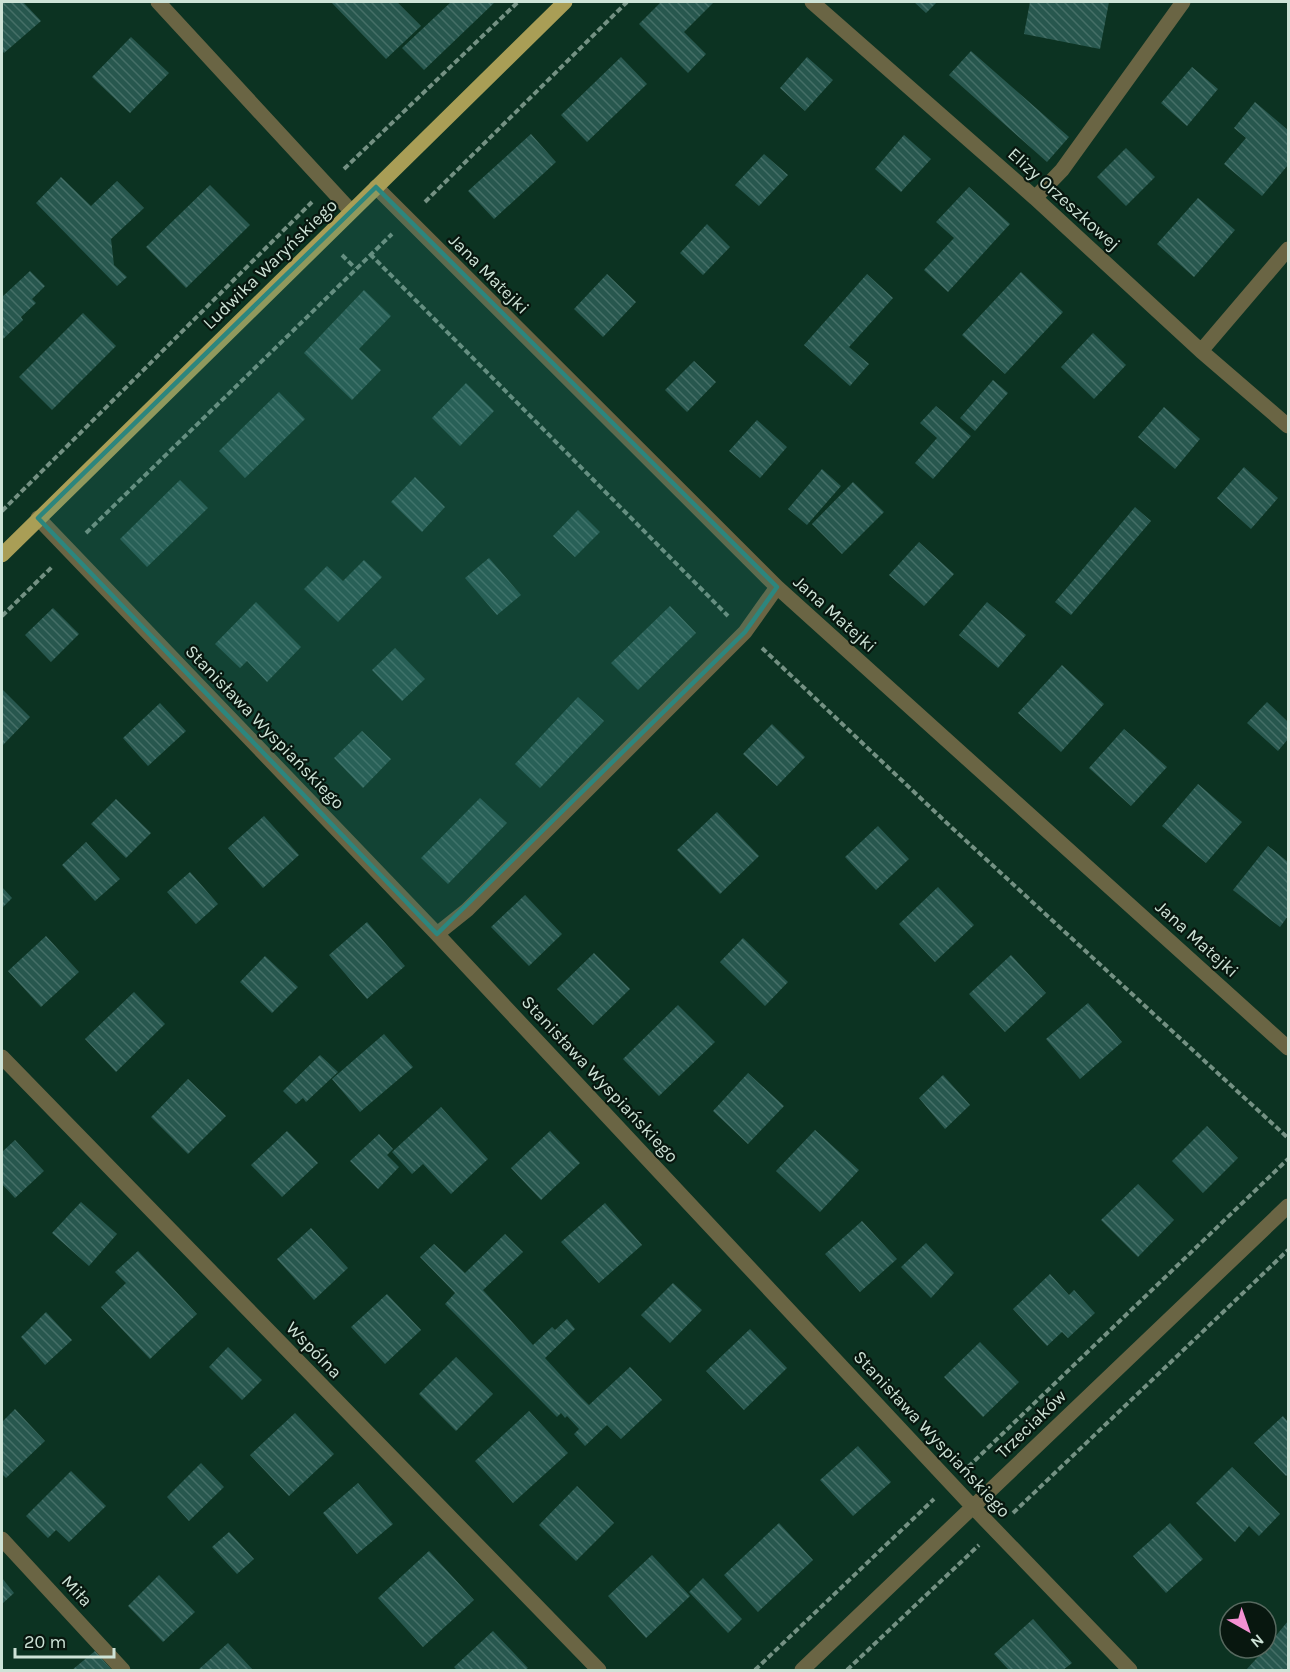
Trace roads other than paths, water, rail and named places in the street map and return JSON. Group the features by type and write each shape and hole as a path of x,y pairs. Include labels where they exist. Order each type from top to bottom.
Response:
{"main road":[{"name":"Ludwika Waryńskiego","path":"2,555 565,2"}],"street":[{"path":"158,2 351,211"},
{"name":"Elizy Orzeszkowej","path":"812,2 1035,198 1201,351 1288,426"},
{"path":"1035,198 1062,170 1183,2"},
{"name":"Jana Matejki","path":"376,187 777,587 1288,1048"},
{"path":"1201,351 1288,249"},
{"name":"Stanisława Wyspiańskiego","path":"38,518 437,934 973,1507 1130,1671"},
{"path":"437,934 467,910 745,632 777,587"},
{"name":"Wspólna","path":"2,1057 598,1671"},
{"name":"Trzeciaków","path":"802,1671 1288,1206"},
{"name":"Miła","path":"2,1539 123,1671"}]}
